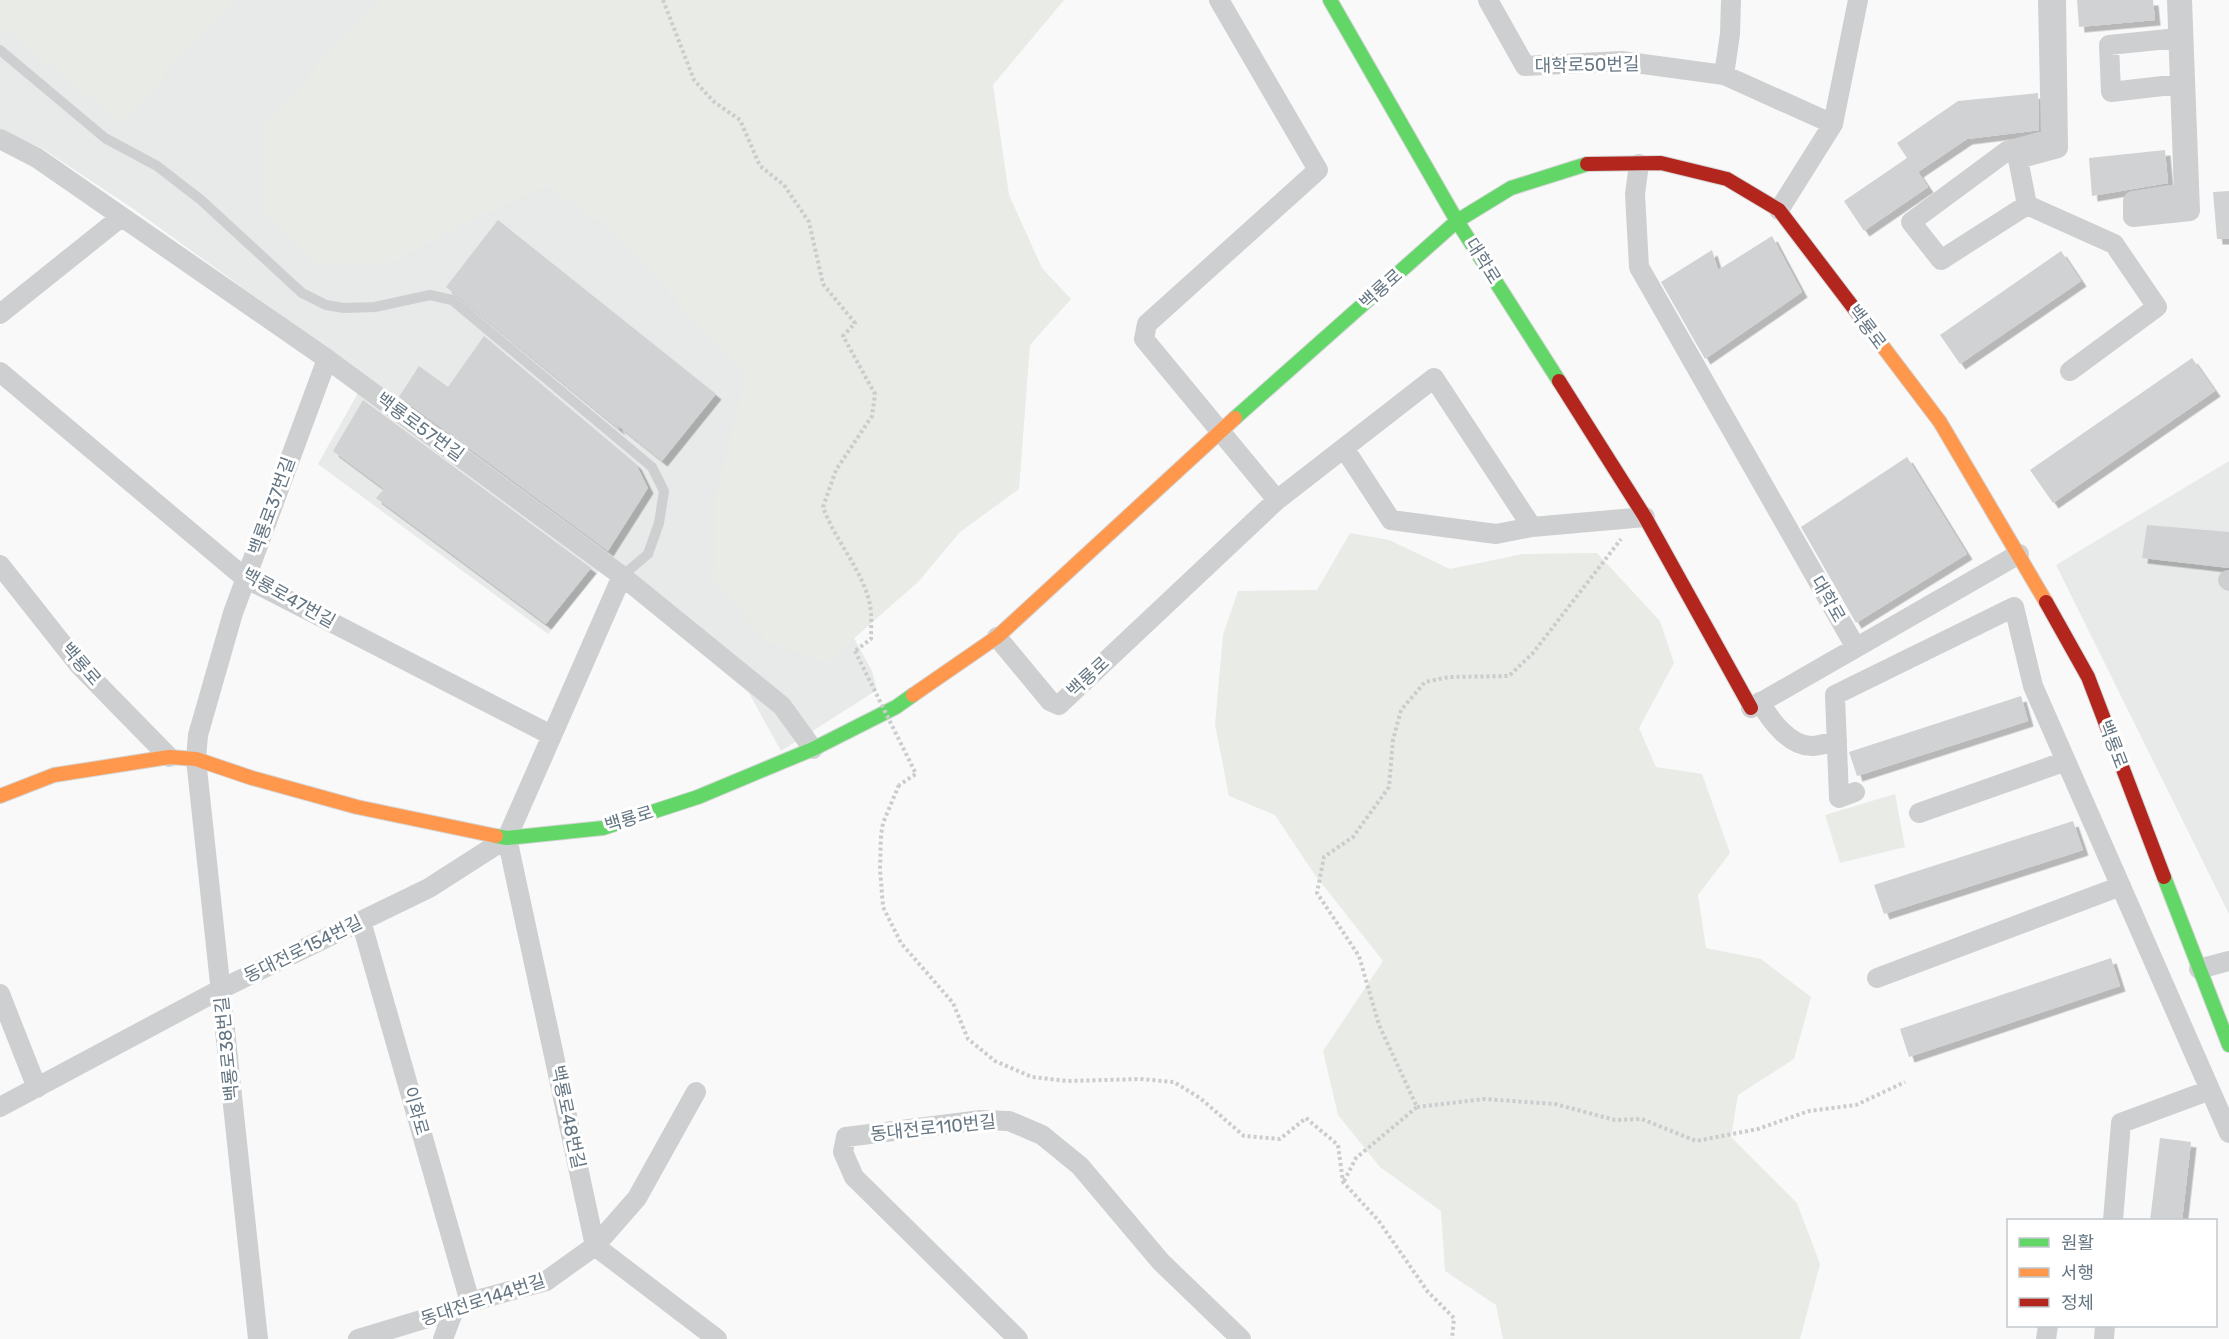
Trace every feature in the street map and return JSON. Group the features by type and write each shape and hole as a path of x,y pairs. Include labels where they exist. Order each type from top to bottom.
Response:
{"main road":[{"name":"대학로","path":"1330,0 1457,221 1638,518 1756,705"},
{"name":"백룡로","path":"0,796 54,775 170,757 196,759 252,778 357,807 507,838 603,828 698,797 813,749 896,707 997,637 1221,431 1457,221 1511,188 1583,164 1660,163 1727,179 1779,210 1940,422 2019,554 2088,677 2229,1045"}],"street":[{"path":"1219,0 1318,170 1147,324 1144,339 1278,500"},
{"name":"대학로50번길","path":"1488,0 1525,66 1621,61 1724,75 1833,124"},
{"path":"1724,75 1730,34 1731,0"},
{"path":"1779,210 1833,124 1858,0"},
{"path":"2027,205 1941,260 1911,222 2007,151 2051,139 2048,0"},
{"path":"2027,205 2018,159 2058,148 2056,0"},
{"path":"2177,0 2184,193 2133,201 2133,218 2190,212 2182,0"},
{"path":"2178,38 2109,45 2111,92 2180,84"},
{"name":"백룡로57번길","path":"0,139 37,158 120,218 327,358 622,576 782,706 813,749"},
{"name":"대학로","path":"1639,164 1635,194 1639,267 1855,646"},
{"path":"2027,205 2114,244 2157,307 2070,371"},
{"path":"0,314 120,218"},
{"name":"백룡로37번길","path":"196,759 198,735 245,578 327,358"},
{"name":"백룡로47번길","path":"0,372 245,578 551,735"},
{"name":"백룡로","path":"997,637 1050,701 1059,705 1278,500 1434,378 1532,527"},
{"path":"1344,448 1391,520 1496,534 1532,527 1638,518"},
{"path":"1837,741 1811,746 1787,736 1756,705 1855,646 2019,554"},
{"name":"백룡로","path":"0,565 79,665 170,757"},
{"path":"507,838 622,576"},
{"path":"1855,792 1839,798 1835,695 2014,607 2033,686 2229,1132"},
{"name":"백룡로38번길","path":"196,759 258,1339"},
{"path":"1919,813 2066,761"},
{"name":"동대전로154번길","path":"0,1107 38,1089 221,989 429,888 507,838"},
{"name":"백룡로48번길","path":"507,838 595,1246"},
{"path":"1877,978 2121,886"},
{"name":"이화로","path":"362,921 462,1306"},
{"path":"2199,969 2229,961"},
{"path":"0,994 38,1089"},
{"path":"2113,1219 2121,1123 2210,1090"},
{"name":"동대전로144번길","path":"358,1339 546,1281 595,1246 637,1198 696,1092"},
{"name":"동대전로110번길","path":"1018,1339 854,1177 843,1152 846,1137 981,1120 1009,1121 1042,1136 1080,1166 1161,1263 1241,1339"},
{"path":"595,1246 717,1339"},
{"path":"443,1339 462,1306"}],"lane":[{"path":"0,50 105,138 157,166 201,200 302,293 326,305 344,308 375,307 430,295 452,300 652,467 664,491 659,523 648,554 622,576"}],"path":[{"path":"663,0 694,80 713,101 740,120 760,166 784,186 809,222 823,284 855,323 843,336 875,394 872,416 836,470 822,507 832,531 858,571 870,605 871,639 855,651 916,774 898,785 882,829 880,869 883,907 901,944 953,1003 968,1039 995,1061 1032,1077 1066,1081 1140,1079 1174,1082 1200,1098 1244,1136 1280,1139 1306,1118 1338,1145 1343,1182 1377,1220 1428,1292 1454,1318 1452,1339"},
{"path":"1417,1107 1379,1024 1359,956 1317,892 1324,857 1353,837 1389,787 1393,740 1401,710 1425,682 1449,677 1509,676 1533,653 1638,518"},
{"path":"1343,1182 1356,1158 1417,1107 1484,1099 1555,1104 1615,1120 1642,1119 1696,1141 1758,1129 1809,1111 1856,1105 1905,1082"}],"shaded area":[{"path":"0,0 545,0 774,365 849,629 872,671 877,690 781,751 749,693 600,570 548,634 318,464 367,377 132,208 43,149 0,129"},
{"path":"0,0 233,0 122,123 0,26"},
{"path":"377,0 1064,0 993,85 1009,195 1042,268 1071,299 1030,345 1019,489 960,532 918,582 826,663 770,643 713,584 715,497 745,376 615,233 547,186 464,224 392,263 320,265 262,207 264,124"},
{"path":"2229,461 2229,914 2056,565"},
{"path":"1350,533 1389,540 1450,569 1523,554 1597,553 1660,621 1674,663 1639,728 1656,767 1702,774 1730,853 1698,895 1706,948 1761,959 1811,997 1794,1059 1738,1095 1731,1137 1797,1203 1820,1264 1800,1339 1503,1339 1496,1305 1445,1271 1441,1211 1380,1167 1338,1115 1323,1051 1383,961 1315,875 1275,815 1229,796 1215,725 1223,635 1238,591 1317,590"},
{"path":"1895,794 1905,847 1840,863 1825,815"}],"building":[{"path":"2077,0 2153,0 2155,20 2079,27"},
{"path":"2038,93 2039,130 1967,139 1918,172 1928,187 1864,231 1844,201 1907,158 1897,143 1958,101"},
{"path":"2165,150 2168,183 2092,196 2089,158"},
{"path":"2229,191 2229,239 2217,239 2213,192"},
{"path":"498,220 716,394 662,461 616,424 620,430 446,287"},
{"path":"1772,236 1802,292 1705,359 1661,282 1712,250 1718,270"},
{"path":"2061,251 2081,281 1960,364 1940,335"},
{"path":"484,336 636,464 648,488 608,551 399,397 419,366 448,387"},
{"path":"2192,358 2215,391 2053,503 2030,470"},
{"path":"363,400 591,568 546,624 376,498 384,489 333,451"},
{"path":"1907,457 1967,554 1856,623 1801,527"},
{"path":"2147,525 2229,532 2229,568 2142,558"},
{"path":"2021,696 2028,721 1857,776 1849,752"},
{"path":"2073,821 2083,850 1884,914 1874,885"},
{"path":"2111,958 2120,986 1909,1057 1900,1029"},
{"path":"2160,1138 2191,1142 2182,1219 2150,1219"}],"traffic: fast":[{"path":"1330,0 1457,221 1559,381"},
{"path":"1235,418 1457,221 1511,188 1587,164"},
{"path":"496,836 507,838 603,828 698,797 813,749 896,707 913,695"},
{"path":"2164,877 2229,1045"}],"traffic: slow":[{"path":"1859,315 1940,422 2046,602"},
{"path":"913,695 997,637 1235,418"},
{"path":"0,796 54,775 169,757 196,759 252,778 357,807 496,836"}],"traffic: jam":[{"path":"1587,164 1661,163 1727,179 1779,210 1859,315"},
{"path":"1559,381 1645,517 1751,708"},
{"path":"2046,602 2088,677 2164,877"}]}
